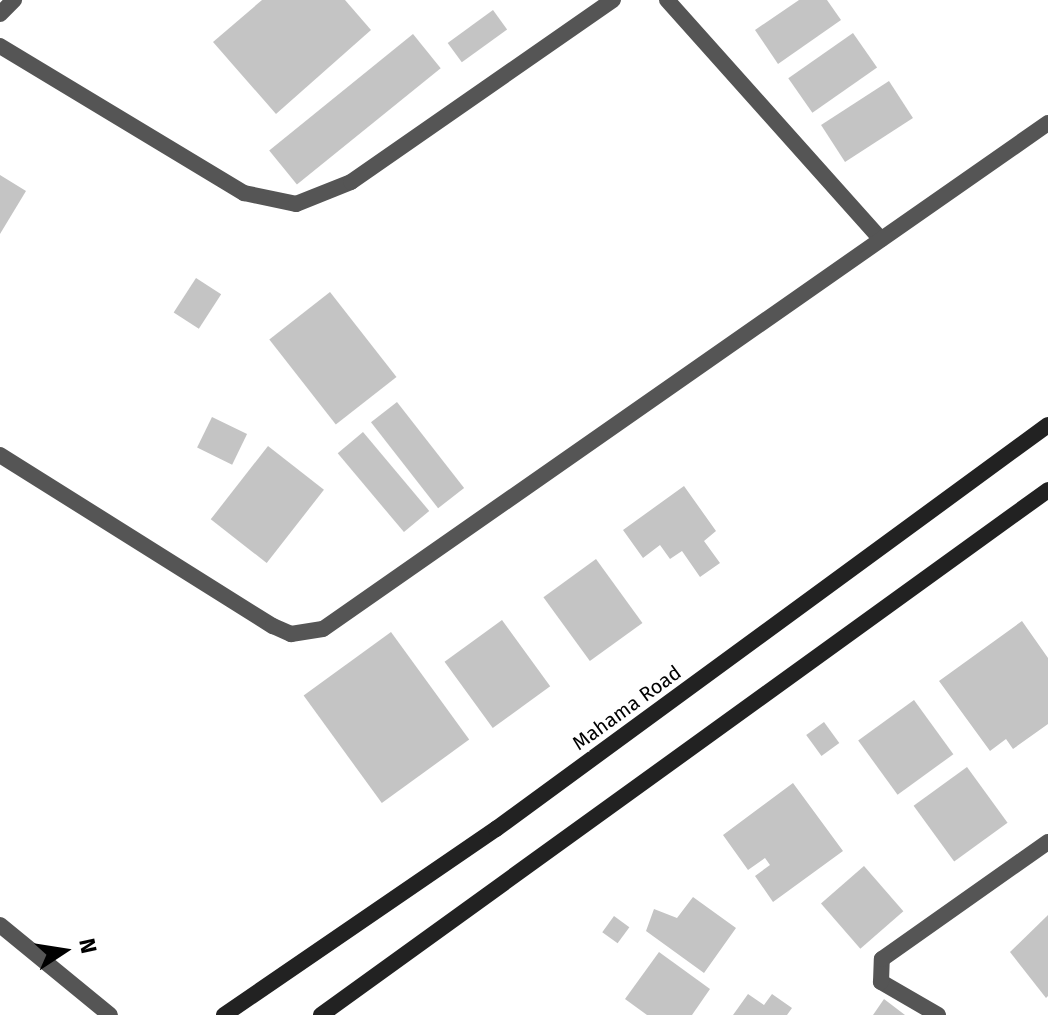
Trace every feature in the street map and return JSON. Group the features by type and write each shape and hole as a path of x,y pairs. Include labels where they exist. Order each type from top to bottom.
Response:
{"street":[{"path":"0,14 14,0"},
{"path":"0,46 244,193 296,204 351,182 613,0"},
{"path":"667,0 881,239"},
{"path":"0,455 273,626 291,634 323,629 1048,123"},
{"name":"Mahama Road","path":"224,1015 496,829 1048,425"},
{"path":"321,1015 1048,490"},
{"path":"938,1015 881,982 882,959 1048,842"},
{"path":"0,925 110,1015"}],"building":[{"path":"262,0 345,0 371,30 276,114 213,42"},
{"path":"799,0 827,0 841,20 778,64 755,30"},
{"path":"493,10 507,29 462,62 448,43"},
{"path":"853,33 877,67 812,113 788,78"},
{"path":"413,34 441,68 297,185 269,150"},
{"path":"889,81 913,118 845,162 821,125"},
{"path":"0,175 26,191 0,234"},
{"path":"196,278 221,294 199,329 174,312"},
{"path":"330,292 396,377 336,425 269,339"},
{"path":"397,402 464,488 438,508 371,422"},
{"path":"212,417 247,434 232,465 197,448"},
{"path":"363,432 429,511 404,532 338,453"},
{"path":"268,446 324,490 267,563 211,519"},
{"path":"684,486 716,531 704,541 720,563 700,577 682,551 670,559 660,545 643,558 623,530"},
{"path":"596,559 642,623 590,661 543,597"},
{"path":"502,620 550,686 493,728 445,662"},
{"path":"1022,621 1048,658 1048,724 1013,749 1006,739 990,751 939,681"},
{"path":"391,632 469,740 382,803 304,695"},
{"path":"914,700 953,754 898,795 858,741"},
{"path":"824,722 839,743 821,756 806,735"},
{"path":"967,767 1008,823 954,862 914,806"},
{"path":"793,783 843,851 773,902 755,876 770,865 765,858 748,870 723,835"},
{"path":"864,866 903,911 860,949 821,903"},
{"path":"693,897 736,928 704,973 646,931 654,909 677,918"},
{"path":"1048,915 1048,996 1046,998 1010,952"},
{"path":"614,916 629,927 618,943 602,932"},
{"path":"659,952 710,989 692,1015 647,1015 625,999"},
{"path":"748,994 764,1005 772,994 792,1008 787,1015 733,1015"},
{"path":"884,999 905,1015 873,1015"}]}
